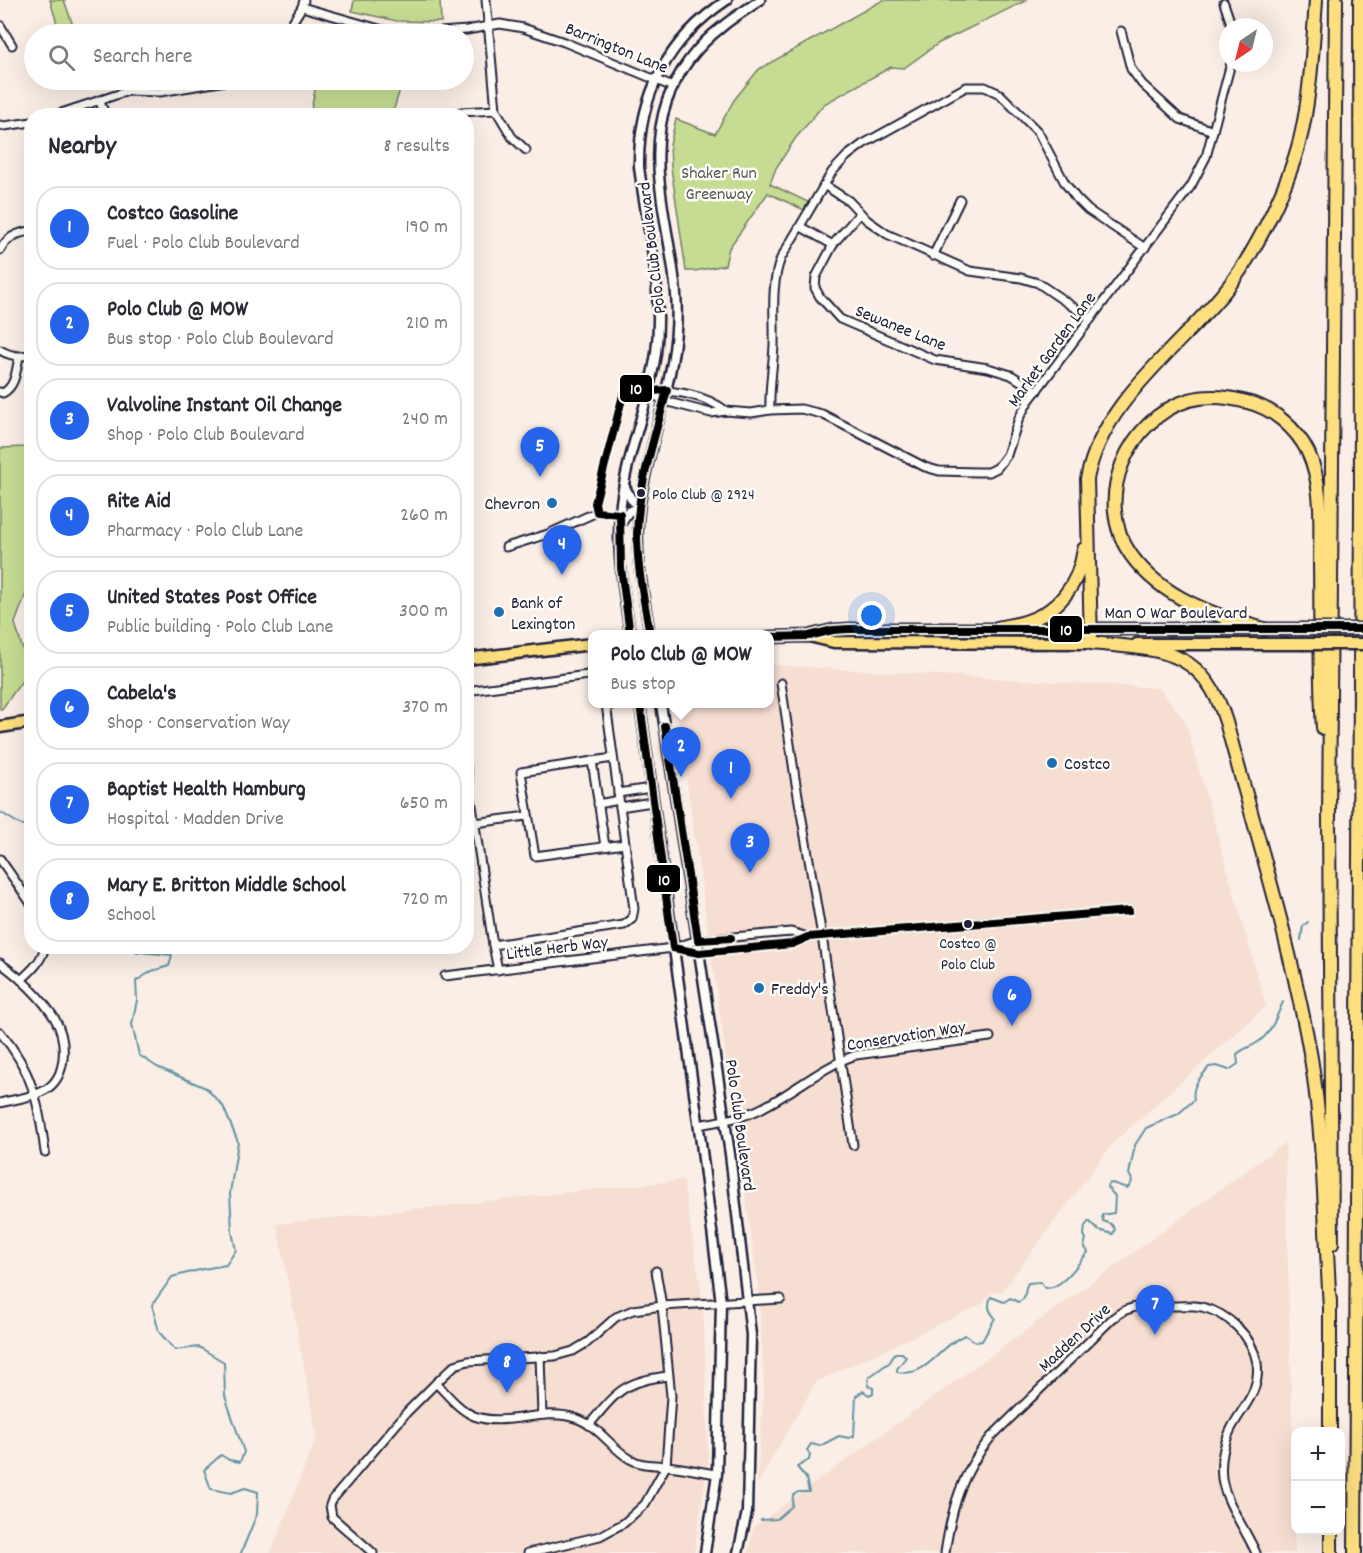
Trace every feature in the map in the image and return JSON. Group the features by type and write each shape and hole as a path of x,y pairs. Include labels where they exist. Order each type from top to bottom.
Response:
{"highway":[{"path":"1316,0 1301,133 1280,195 1253,249 1226,290 1139,385 1111,421 1091,460 1087,480 1091,643 1154,650 1179,657 1204,676 1220,701 1282,929 1301,1005 1311,1060 1318,1111 1330,1308"},
{"path":"1330,1427 1330,1308 1334,1217 1329,819 1336,0"},
{"path":"1355,1553 1361,520 1360,0"},
{"path":"1264,629 1221,617 1197,607 1167,589 1146,572 1131,555 1121,534 1115,495 1126,452 1135,438 1160,414 1189,400 1230,397 1259,405 1281,418 1297,434 1308,452 1319,491 1322,706 1329,819"},
{"path":"997,628 1037,618 1050,611 1062,599 1080,571 1088,515"},
{"path":"1355,1433 1363,1310"},
{"path":"1330,1535 1331,1553"}],"main road":[{"name":"Man O War Boulevard","path":"774,637 809,636 849,629 1363,629"},
{"name":"Man O War Boulevard","path":"809,636 834,642 1363,644"},
{"path":"474,658 588,644"},
{"path":"0,727 24,723"}],"street":[{"path":"486,0 496,110 512,137 526,150"},
{"name":"Polo Club Boulevard","path":"629,630 621,568 620,514 624,484 656,352 657,295 639,150 643,118 656,80 665,63 688,31 727,0"},
{"name":"Polo Club Boulevard","path":"649,630 640,566 639,507 674,355 676,294 662,202 658,150 661,122 673,87 702,44 724,24 760,0"},
{"path":"1224,3 1229,18"},
{"path":"291,24 303,4"},
{"name":"Barrington Lane","path":"303,4 365,24"},
{"path":"0,25 12,45"},
{"name":"Barrington Lane","path":"474,29 509,25 539,33 673,87"},
{"path":"1121,31 1131,69 1142,84 1180,119 1213,131"},
{"name":"Market Garden Lane","path":"648,392 664,401 711,413 801,409 822,414 930,469 949,472 984,472 997,468 1010,447 1019,418 1037,391 1191,186 1206,158 1229,72"},
{"path":"770,410 774,324 773,290 776,270 824,185 839,163 863,144 966,87 985,87 1000,94 1043,139 1065,183 1076,198 1088,210 1145,248"},
{"path":"76,108 128,91 172,90"},
{"path":"99,100 102,108"},
{"path":"474,111 496,110"},
{"path":"0,125 24,123"},
{"path":"824,185 849,201 881,231 970,271 1021,278 1038,283 1091,319"},
{"path":"933,256 960,200"},
{"name":"Sewanee Lane","path":"860,213 833,245 816,277 815,288 820,297 840,319 935,360 998,370 1037,391"},
{"path":"801,227 833,245"},
{"path":"0,250 3,243 24,232"},
{"path":"0,352 19,357 24,356"},
{"path":"0,392 9,390 13,384 19,357"},
{"name":"Market Garden Lane","path":"648,392 667,390 714,402 726,411"},
{"path":"619,526 628,512 639,507 624,484"},
{"path":"506,547 548,534 597,512 620,514"},
{"path":"474,690 588,675"},
{"path":"781,683 853,1145"},
{"path":"493,945 624,925 632,919 634,909 607,708"},
{"path":"640,708 699,1125 721,1303 717,1474 705,1553"},
{"name":"Polo Club Boulevard","path":"663,708 724,1120 751,1335 747,1512 738,1553"},
{"path":"613,758 521,772 527,816 535,856 625,843"},
{"path":"592,761 605,846"},
{"path":"598,804 619,800 651,788"},
{"path":"619,800 652,802"},
{"path":"474,812 498,970"},
{"path":"476,824 527,816"},
{"path":"0,859 24,894"},
{"path":"673,948 699,953 792,944 808,937 1129,911"},
{"path":"673,948 698,940 791,932 808,937"},
{"name":"Little Herb Way","path":"445,976 673,948"},
{"path":"21,980 36,966 44,954"},
{"path":"0,963 21,980 55,1019 62,1044 63,1059 61,1072 50,1086 35,1094 0,1103"},
{"path":"0,1032 22,1064 35,1094 45,1152"},
{"name":"Conservation Way","path":"699,1125 758,1110 840,1060 856,1055 990,1037"},
{"path":"528,1553 600,1536 624,1523 645,1504 666,1466 670,1396 662,1306 656,1271"},
{"path":"373,1553 332,1517 330,1505 332,1500 407,1412 455,1365 468,1361 555,1356 573,1351 588,1342 616,1317 633,1310 662,1306 782,1299"},
{"name":"Madden Drive","path":"946,1553 950,1517 957,1496 978,1453 1113,1318 1127,1309 1148,1305 1200,1307 1217,1312 1236,1325 1247,1339 1257,1361 1257,1381 1252,1397 1231,1430 1222,1456 1222,1479 1228,1499 1256,1553"},
{"path":"540,1356 542,1415"},
{"path":"589,1425 607,1403 626,1387 647,1378 668,1376"},
{"path":"435,1383 463,1410 483,1419 542,1415 574,1417 589,1425 622,1454 634,1461 717,1474"}],"shaded area":[{"path":"774,665 1159,688 1185,721 1266,1006 1114,1142 1003,1290 990,1294 982,1304 816,1382 757,1484 764,1387 759,1291 677,708 774,708"},
{"path":"1285,1143 1292,1427 1291,1535 1295,1535 1295,1553 748,1553 754,1527"},
{"path":"683,1180 703,1304 705,1349 708,1462 694,1553 271,1553 317,1436 277,1224"}],"green space":[{"path":"50,0 64,0 72,24 57,24"},
{"path":"354,0 440,0 441,22 397,21 352,11"},
{"name":"Shaker Run Greenway","path":"883,0 1027,0 939,43 904,68 891,67 824,104 795,139 776,168 770,184 808,202 804,210 768,193 729,248 725,265 686,271 671,167 670,145 676,119 715,134 734,100 759,69"},
{"path":"315,90 400,90 394,108 311,108"},
{"path":"24,447 24,599 15,623 24,654 24,678 2,709 0,709 0,448"}],"waterway":[{"path":"0,812 24,825"},
{"path":"1301,940 1303,926 1308,922"},
{"path":"160,954 172,955 169,966 152,971 136,981 137,1000 132,1024 139,1055 157,1067 206,1088 223,1106 238,1142 230,1193 232,1232 236,1250 226,1265 172,1277 152,1305 159,1332 175,1350 199,1347 224,1362 225,1396 244,1452 240,1462 229,1460 221,1455 204,1470 211,1489 231,1493 245,1488 258,1492 257,1514 241,1553"},
{"path":"761,1520 777,1519 792,1506 793,1495 798,1492 809,1492 806,1478 797,1467 809,1460 810,1455 807,1450 811,1444 820,1446 839,1436 849,1438 854,1436 856,1396 863,1391 869,1395 873,1393 873,1388 868,1386 869,1377 890,1362 895,1353 902,1353 906,1357 897,1372 908,1373 926,1366 948,1346 965,1335 976,1342 982,1341 995,1318 989,1308 991,1297 1004,1302 1010,1298 1018,1302 1024,1297 1028,1283 1041,1282 1045,1288 1063,1280 1088,1252 1084,1246 1086,1239 1084,1235 1085,1226 1089,1221 1098,1230 1113,1234 1115,1229 1111,1224 1103,1221 1102,1215 1114,1213 1115,1196 1107,1187 1112,1183 1127,1188 1130,1185 1132,1180 1129,1174 1135,1145 1146,1128 1178,1114 1194,1100 1195,1086 1209,1067 1217,1066 1229,1070 1238,1064 1237,1054 1267,1034 1283,1002"}],"transit line":[{"name":"10","path":"629,630 621,568 620,514 597,512 595,503 623,395 632,388 651,391 667,390 648,461 638,516 638,559 649,630"},
{"name":"10","path":"774,637 809,636 849,629 1363,629"},
{"name":"10","path":"641,708 673,948 699,953 792,944 808,937 1129,911"},
{"name":"10","path":"665,726 698,940 731,938"}],"place":[{"name":"United States Post Office","path":"540,477"},
{"name":"Polo Club @ 2924","path":"641,493"},
{"name":"Chevron","path":"552,503"},
{"name":"Rite Aid","path":"562,575"},
{"name":"Bank of Lexington","path":"499,612"},
{"name":"Costco","path":"1052,763"},
{"name":"Polo Club @ MOW","path":"681,777"},
{"name":"Costco Gasoline","path":"731,799"},
{"name":"Valvoline Instant Oil Change","path":"750,873"},
{"name":"Costco @ Polo Club","path":"968,924"},
{"name":"Freddy's","path":"759,988"},
{"name":"Cabela's","path":"1012,1026"},
{"name":"Baptist Health Hamburg","path":"1155,1335"},
{"name":"Mary E. Britton Middle School","path":"507,1393"}]}
